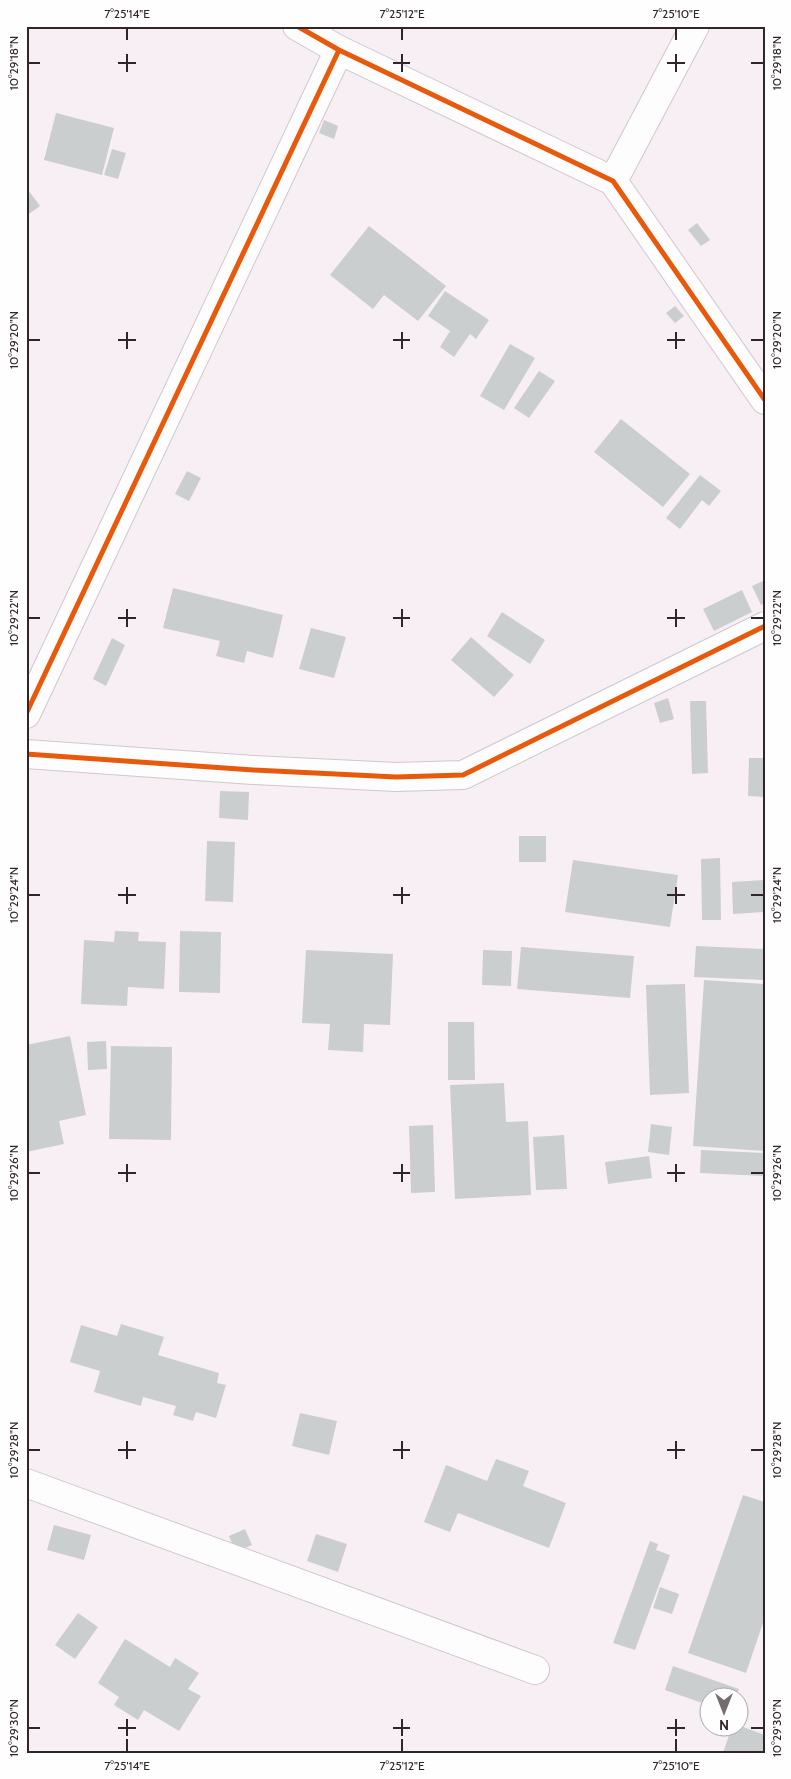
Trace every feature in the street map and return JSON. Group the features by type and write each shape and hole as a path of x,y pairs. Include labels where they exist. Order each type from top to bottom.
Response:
{"street":[{"path":"297,26 339,50 613,181 765,400"},
{"path":"613,181 695,26"},
{"path":"26,714 339,50"},
{"path":"26,754 396,778 463,776 765,626"},
{"path":"26,1483 536,1670"}],"building":[{"path":"56,113 114,128 102,175 44,160"},
{"path":"324,120 338,126 334,139 319,133"},
{"path":"112,149 126,153 118,179 104,175"},
{"path":"26,187 40,206 26,216"},
{"path":"697,223 710,240 701,246 688,230"},
{"path":"369,226 446,286 418,321 384,295 373,309 330,275"},
{"path":"445,291 489,320 476,339 470,334 454,357 440,347 450,331 428,316"},
{"path":"675,306 684,316 675,323 666,313"},
{"path":"510,344 535,358 504,410 480,396"},
{"path":"539,371 555,381 529,418 514,408"},
{"path":"621,419 690,474 663,507 594,452"},
{"path":"187,471 201,478 189,501 175,494"},
{"path":"700,475 721,491 709,506 702,500 680,529 666,518"},
{"path":"765,580 765,603 761,605 752,586"},
{"path":"173,588 283,615 273,658 247,651 244,663 216,656 220,641 163,628"},
{"path":"742,590 752,612 714,631 703,609"},
{"path":"502,612 545,640 530,664 487,636"},
{"path":"311,628 346,637 334,678 299,669"},
{"path":"471,637 514,675 494,697 451,660"},
{"path":"112,638 125,645 106,686 93,679"},
{"path":"668,698 674,719 660,723 654,703"},
{"path":"690,701 706,701 708,773 692,774"},
{"path":"749,758 765,758 765,797 748,796"},
{"path":"220,791 249,792 248,820 219,818"},
{"path":"519,836 546,836 546,862 519,862"},
{"path":"207,841 235,842 233,902 205,901"},
{"path":"720,858 721,920 702,920 701,859"},
{"path":"573,860 678,875 670,927 565,912"},
{"path":"764,880 765,912 733,914 732,882"},
{"path":"115,931 139,932 138,941 166,942 164,989 128,987 127,1006 81,1004 84,940 114,942"},
{"path":"180,931 221,932 220,993 179,992"},
{"path":"696,946 765,949 765,980 694,977"},
{"path":"521,947 634,956 630,998 517,989"},
{"path":"306,950 393,954 390,1025 364,1024 363,1052 328,1050 330,1024 302,1023"},
{"path":"483,950 512,951 511,986 482,985"},
{"path":"704,980 765,984 765,1151 693,1146"},
{"path":"685,984 689,1093 650,1095 646,985"},
{"path":"448,1022 474,1022 475,1080 448,1080"},
{"path":"70,1036 86,1115 59,1121 64,1144 26,1152 26,1045"},
{"path":"106,1041 107,1069 88,1070 87,1042"},
{"path":"111,1046 172,1047 171,1140 109,1139"},
{"path":"504,1083 506,1122 528,1121 531,1195 455,1199 450,1085"},
{"path":"651,1124 672,1127 669,1155 648,1152"},
{"path":"433,1125 435,1192 411,1193 409,1126"},
{"path":"564,1135 567,1189 536,1190 533,1137"},
{"path":"701,1150 765,1153 765,1176 700,1173"},
{"path":"649,1156 652,1178 608,1184 605,1162"},
{"path":"121,1324 164,1337 158,1355 219,1373 217,1383 226,1385 216,1418 196,1412 193,1421 173,1415 176,1406 143,1397 141,1406 94,1392 100,1371 70,1362 81,1325 117,1336"},
{"path":"300,1413 337,1421 329,1455 292,1446"},
{"path":"496,1459 529,1471 523,1486 566,1503 549,1548 458,1513 450,1532 424,1522 446,1465 487,1481"},
{"path":"743,1495 765,1502 765,1617 746,1673 688,1653"},
{"path":"54,1525 91,1535 84,1560 47,1550"},
{"path":"245,1529 252,1545 236,1552 229,1536"},
{"path":"316,1534 347,1544 338,1572 307,1561"},
{"path":"650,1541 658,1544 656,1550 670,1555 635,1650 613,1643"},
{"path":"660,1587 679,1594 672,1614 653,1608"},
{"path":"78,1613 98,1627 75,1659 55,1645"},
{"path":"125,1639 170,1667 175,1658 199,1673 188,1689 201,1696 179,1731 144,1710 138,1720 114,1705 119,1697 98,1683"},
{"path":"673,1666 730,1686 698,1686 698,1702 665,1690"},
{"path":"748,1729 765,1735 765,1753 723,1753 729,1736 748,1736"}],"cycle path":[{"path":"297,26 339,50 613,181 765,400"},
{"path":"26,714 339,50"},
{"path":"26,754 253,770 396,777 463,775 765,626"}]}
